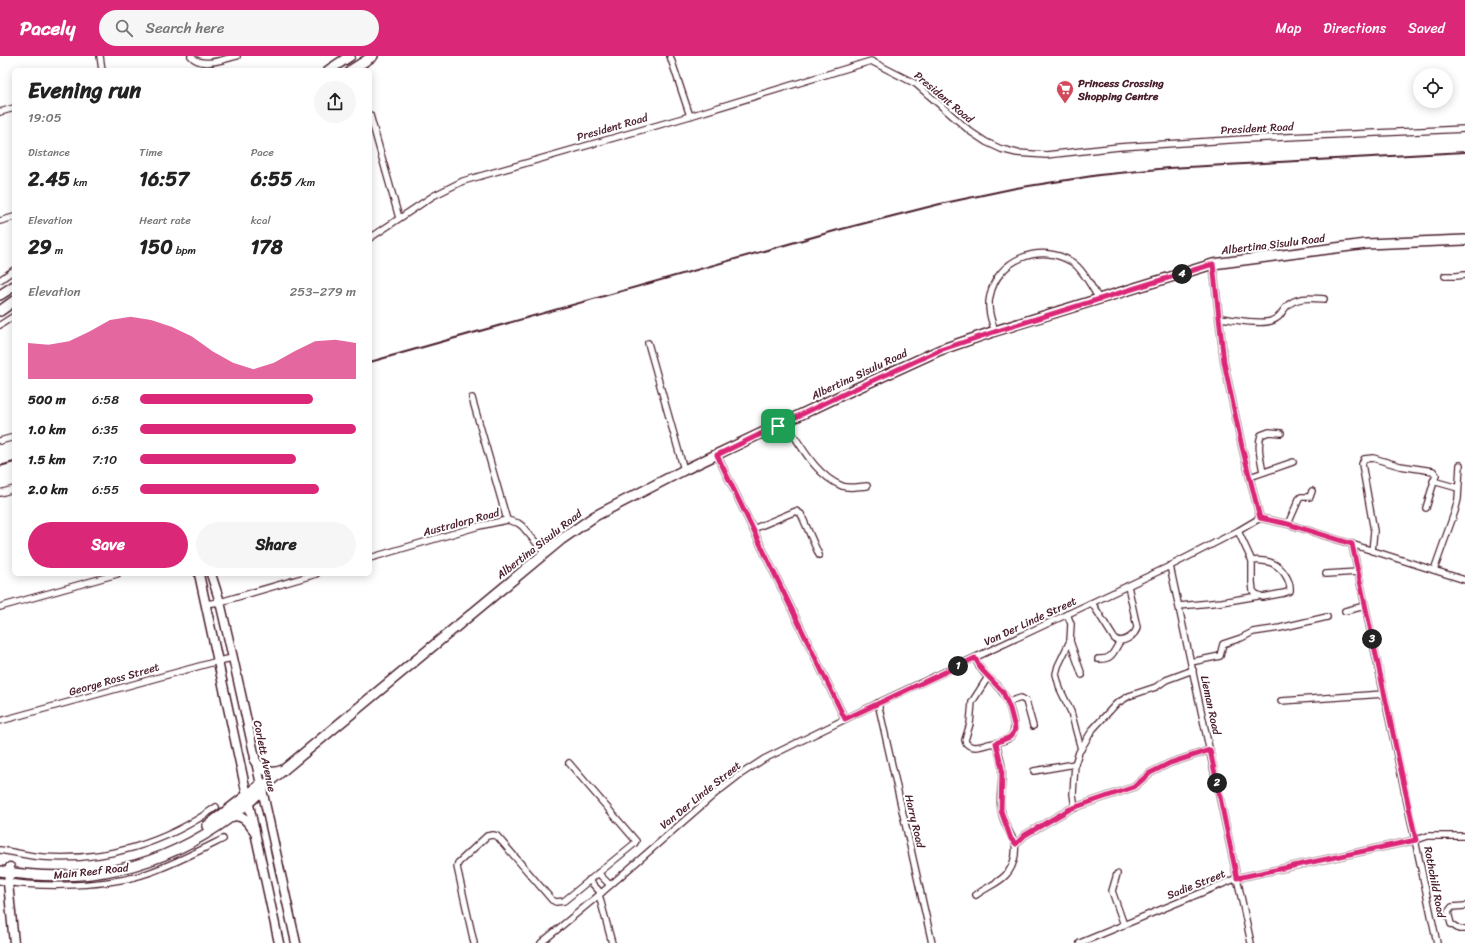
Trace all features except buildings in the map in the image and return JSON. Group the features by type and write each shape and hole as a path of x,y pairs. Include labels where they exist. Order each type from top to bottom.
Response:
{"main road":[{"path":"332,68 350,56"},
{"path":"356,68 373,56"},
{"name":"Albertina Sisulu Road","path":"6,870 78,870 107,867 142,858 182,841 247,800 270,782 562,539 595,516 684,470 940,350 1213,264 1366,244 1465,240"},
{"path":"0,295 12,287"},
{"path":"0,311 12,302"},
{"path":"255,761 261,768 269,772 278,772 286,769"},
{"name":"Albertina Sisulu Road","path":"0,865 6,870 61,876 86,875 134,866 187,845 232,816 247,800"},
{"path":"232,816 240,816 246,820 254,830"}],"street":[{"path":"100,56 102,68"},
{"path":"191,56 197,61 204,63 237,56"},
{"path":"670,56 690,116"},
{"name":"President Road","path":"372,237 433,196 463,181 690,116 872,58 916,84 971,132 986,142 1001,149 1024,154 1046,155 1119,147 1465,128"},
{"path":"0,112 12,109"},
{"path":"372,122 399,218"},
{"path":"0,221 12,218"},
{"path":"994,332 989,312 990,295 997,278 1007,267 1017,260 1032,254 1047,254 1062,257 1073,263 1085,277 1099,299"},
{"path":"1213,264 1224,362 1260,518 1288,524 1465,580"},
{"path":"0,280 12,271"},
{"path":"1445,276 1465,275"},
{"path":"1219,318 1256,322 1269,321 1280,316 1286,307 1292,302 1301,298 1324,299"},
{"path":"0,325 12,317"},
{"path":"648,342 684,470"},
{"path":"472,398 507,520"},
{"path":"785,422 815,465 827,477 844,487 867,486"},
{"path":"1263,472 1259,440 1261,435 1269,432 1281,433"},
{"path":"0,441 12,438"},
{"path":"717,455 845,719"},
{"path":"1372,551 1374,531 1362,460 1372,458 1400,466 1433,471 1436,475 1426,508"},
{"path":"1250,477 1293,462"},
{"path":"1434,570 1458,499 1460,465"},
{"path":"1433,481 1458,488"},
{"path":"0,493 12,490"},
{"path":"1288,524 1299,499 1301,497 1310,497 1312,491"},
{"path":"753,529 796,511 801,514 819,555"},
{"name":"Van Der Linde Street","path":"541,943 716,793 764,759 878,703 1170,566 1260,518"},
{"name":"Australorp Road","path":"372,557 480,526 507,520 518,523 522,526 545,553"},
{"path":"1238,531 1252,561 1252,588 1254,593 1258,596"},
{"name":"Rothchild Road","path":"1352,544 1437,943"},
{"path":"1179,606 1222,602 1258,596 1263,597 1284,593 1290,590 1287,578 1274,564 1252,561"},
{"name":"Lieman Road","path":"1170,566 1251,943"},
{"path":"1326,574 1358,572"},
{"path":"0,607 110,576"},
{"path":"199,576 279,943"},
{"name":"Corlett Avenue","path":"212,576 220,602 233,658 296,943"},
{"path":"205,604 220,602 309,576"},
{"path":"1098,659 1106,659 1111,657 1120,641 1133,635 1136,631 1137,626 1128,586"},
{"path":"1092,603 1116,641 1120,641"},
{"path":"1345,611 1366,606"},
{"path":"1067,614 1071,624 1070,641 1058,666 1056,674 1060,689 1072,712 1081,748"},
{"path":"1191,662 1220,656 1223,644 1253,632 1280,628 1327,617"},
{"path":"1070,641 1082,675"},
{"name":"George Ross Street","path":"0,721 233,658"},
{"path":"975,658 988,677 1003,692 1008,702 1014,730 1010,737 996,743 974,747 968,745 966,740 974,698 988,677"},
{"path":"1075,808 1073,794 1075,764 1081,748 1094,729 1116,704 1129,696 1156,687 1166,680 1193,670"},
{"path":"1281,701 1384,694"},
{"path":"1008,702 1021,698 1024,699 1028,704 1033,726"},
{"name":"Harry Road","path":"878,703 932,943"},
{"path":"996,743 1002,769 1001,811 1011,839 1016,844"},
{"path":"976,895 993,883 1001,880 1007,874 1013,864 1016,844 1025,835 1033,830 1070,809 1134,787 1150,773 1170,763 1210,750"},
{"path":"474,943 457,867 458,863 487,836 497,836 552,900 556,902 564,901 636,841 569,764"},
{"path":"1034,771 1075,764"},
{"name":"Main Reef Road","path":"0,850 55,858 87,856 114,852 129,849 154,840 204,816 216,807"},
{"name":"Sadie Street","path":"1080,943 1088,942 1124,925 1237,878 1416,840 1428,836 1465,836"},
{"name":"Main Reef Road","path":"4,882 44,885 91,883 130,878 176,862 223,839"},
{"path":"6,870 4,882 14,943"},
{"path":"598,873 610,885"},
{"path":"1117,874 1112,891 1124,925"},
{"path":"589,880 600,894 612,943"},
{"path":"1465,906 1452,907 1448,912 1451,924 1459,929 1465,929"}],"railway":[{"path":"372,361 838,230 940,204 1016,188 1099,175 1169,168 1465,152"},
{"path":"0,466 12,463"}],"place":[{"name":"Princess Crossing Shopping Centre","path":"1065,104"}],"route":[{"path":"1213,264 1224,362 1242,447 1260,518 1288,524 1352,544 1416,840 1237,878 1210,750 1170,763 1150,773 1141,783 1134,787 1070,809 1025,835 1016,844 1011,839 1001,811 1000,802 1002,769 996,743 1010,737 1015,728 1008,702 1003,692 982,670 975,658 845,719 717,455 778,426 940,350 1213,264"}]}
